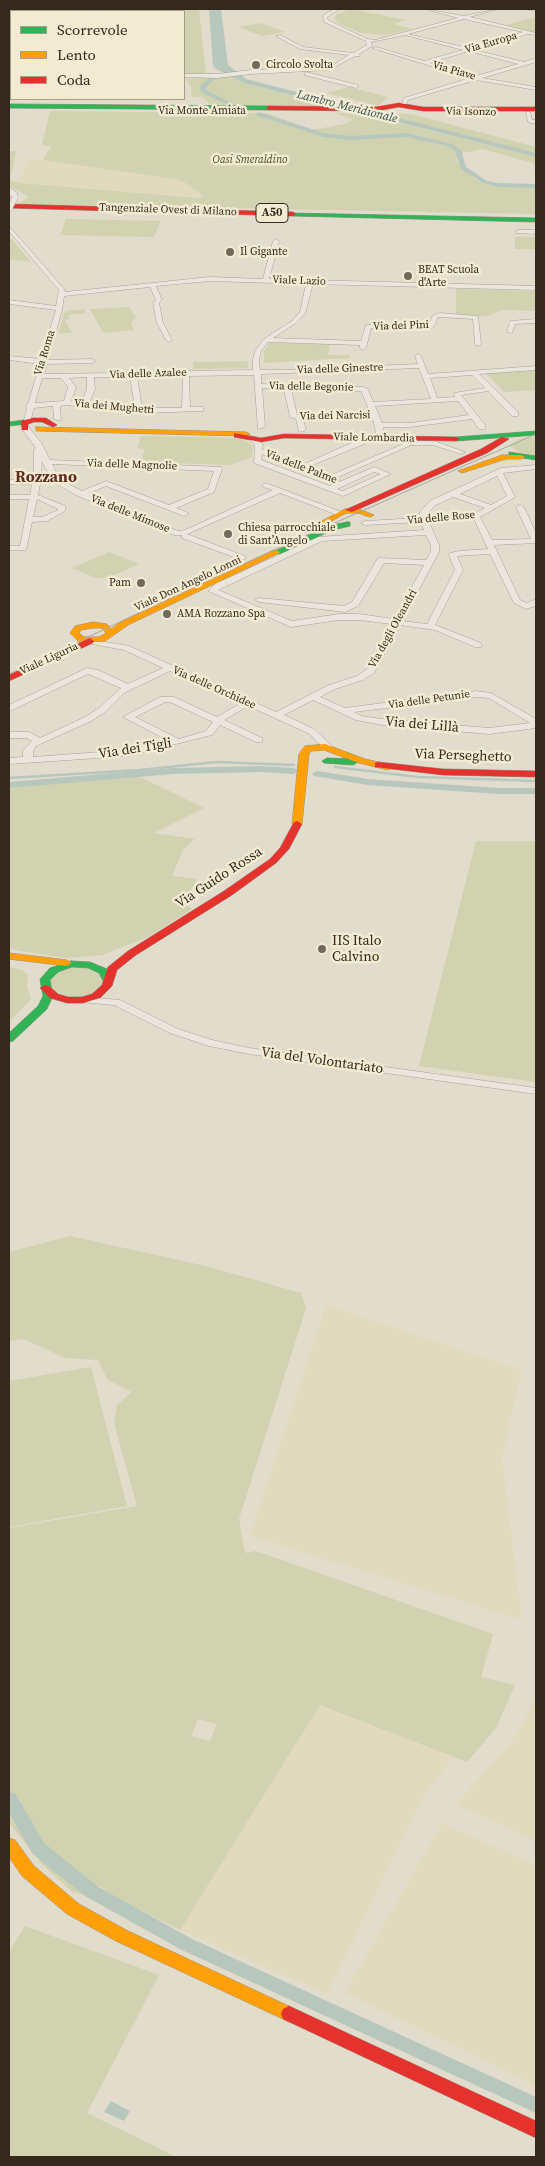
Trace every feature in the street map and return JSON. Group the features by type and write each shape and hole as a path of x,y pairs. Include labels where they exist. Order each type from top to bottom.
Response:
{"main road":[{"name":"Via Monte Amiata","path":"9,108 401,109"},
{"name":"Via Isonzo","path":"401,109 533,112"},
{"name":"Tangenziale Ovest di Milano","path":"10,206 536,222"},
{"name":"Viale Lombardia","path":"26,418 46,424 77,428 260,437 463,439"},
{"path":"9,425 26,418"},
{"path":"518,434 536,427"},
{"path":"463,439 536,433"},
{"name":"Viale Don Angelo Lonni","path":"74,635 78,628 107,622 242,558 484,451 518,434"},
{"path":"463,439 500,443 507,452 521,457"},
{"path":"463,439 477,443 483,447 484,451"},
{"path":"347,524 339,521 341,513 360,511 369,518 379,507 461,471 505,457 536,458"},
{"name":"Viale Don Angelo Lonni","path":"90,641 101,640 110,632 307,538 330,528 369,518"},
{"path":"93,624 104,626 110,632"},
{"path":"74,635 80,639 90,641"},
{"name":"Viale Liguria","path":"9,667 74,635"},
{"name":"Viale Liguria","path":"9,678 90,641"},
{"path":"303,780 320,763 334,757 331,749 316,746 306,752"},
{"name":"Via Perseghetto","path":"331,749 362,761 388,767"},
{"name":"Via Perseghetto","path":"306,752 310,760 320,763 443,772 536,774"},
{"name":"Via Guido Rossa","path":"9,1050 53,1010 100,994 108,982 112,969 132,953 236,888 273,861 284,849 297,825 303,780 301,770 306,752"},
{"name":"Via Guido Rossa","path":"9,956 76,964 132,953"},
{"name":"Via Guido Rossa","path":"21,958 38,966 44,973 45,984"},
{"path":"9,1039 43,1007 48,996 45,984 54,970 76,964 100,969 106,974 108,982"},
{"path":"45,984 57,998 81,1000"},
{"path":"9,1845 28,1871 73,1909 122,1936 536,2130"}],"street":[{"path":"338,9 325,16 326,20 374,39"},
{"path":"345,9 335,12 330,16 331,20 356,33 374,39 403,35 496,9"},
{"path":"427,9 536,34"},
{"path":"530,9 536,10"},
{"name":"Via Europa","path":"424,63 528,33"},
{"path":"403,35 536,66"},
{"path":"278,36 302,48 358,55 374,48 374,39"},
{"path":"300,71 306,74 337,68 370,46 374,39"},
{"name":"Via Piave","path":"374,48 476,78 536,89"},
{"path":"401,109 406,99 536,60"},
{"path":"185,76 300,71 315,73 356,86"},
{"path":"518,86 536,80"},
{"path":"533,112 530,121 536,122"},
{"path":"9,189 14,193 10,206"},
{"path":"9,228 60,287 62,294"},
{"path":"518,232 536,232"},
{"path":"266,280 276,241"},
{"name":"Viale Lazio","path":"62,294 204,279 536,288"},
{"path":"260,437 257,356 266,340 294,322 303,313 310,281"},
{"path":"152,284 159,300 156,303 160,323 169,340"},
{"name":"Via Roma","path":"26,418 62,294"},
{"path":"9,302 59,308"},
{"name":"Via dei Pini","path":"266,340 363,345 368,326 432,326 435,316 440,315 476,317 478,344"},
{"path":"510,332 512,322 536,322"},
{"path":"418,356 435,401"},
{"path":"9,358 42,362 92,361"},
{"name":"Via delle Ginestre","path":"257,372 423,366"},
{"path":"427,376 536,368"},
{"path":"186,372 186,409"},
{"name":"Via delle Azalee","path":"38,376 257,372"},
{"path":"473,372 514,414"},
{"path":"86,405 91,389 90,374"},
{"path":"133,374 139,410"},
{"path":"63,375 72,387 67,403"},
{"name":"Via delle Begonie","path":"258,386 364,389 372,404"},
{"path":"287,386 302,430"},
{"path":"482,428 457,393 490,389"},
{"path":"381,438 372,404 460,399"},
{"name":"Via dei Mughetti","path":"26,418 56,404 67,403 139,410 200,409"},
{"path":"9,548 23,548 37,479 37,432 46,424 56,404"},
{"path":"46,424 31,416 26,418 56,479"},
{"name":"Via dei Narcisi","path":"296,417 376,416"},
{"path":"379,425 410,425 474,417"},
{"name":"Via delle Palme","path":"330,489 374,470 387,474 343,494 257,461 260,437 303,466 343,483"},
{"path":"288,473 361,442"},
{"path":"332,477 410,443 434,443 461,452"},
{"name":"Via delle Magnolie","path":"46,462 218,469 211,490 170,508"},
{"path":"424,520 423,515 426,509 453,494 499,473 516,468 536,467"},
{"name":"Via delle Rose","path":"369,518 397,522 476,516 511,497 499,473"},
{"path":"9,482 56,479"},
{"name":"Via delle Mimose","path":"56,479 81,494 176,532 186,534 242,558"},
{"path":"81,494 106,482 184,514"},
{"path":"266,485 341,513"},
{"path":"186,534 280,490"},
{"path":"453,494 492,508"},
{"path":"9,497 33,497 62,507 63,510 39,520 29,520"},
{"path":"430,627 459,570 453,555 491,547 536,541 534,532 520,507"},
{"path":"476,516 517,601 526,606 536,602"},
{"name":"Via degli Oleandri","path":"276,716 343,682 368,674 436,549 424,520"},
{"path":"430,532 321,539 218,586 212,591 291,624 349,617 430,627 478,645"},
{"path":"259,600 345,609 355,604 381,560 430,563"},
{"name":"Via delle Orchidee","path":"110,632 126,648"},
{"name":"Via delle Orchidee","path":"90,641 126,648 311,731 331,749"},
{"path":"28,760 30,747 39,741 96,714 116,695 168,668"},
{"path":"9,708 87,671 95,672 128,688"},
{"name":"Via delle Petunie","path":"345,711 476,694 491,696 536,724"},
{"name":"Via dei Lillà","path":"313,697 359,718 382,722 490,731 536,724"},
{"path":"178,742 128,717 167,698 259,740"},
{"name":"Via dei Tigli","path":"9,761 128,752 178,742 209,733 218,720 247,703"},
{"path":"301,728 309,741 306,752"},
{"path":"9,735 29,735 39,741"},
{"path":"108,982 108,991 116,1002"},
{"name":"Via del Volontariato","path":"81,1000 116,1002 174,1031 215,1044 287,1056 536,1090"}],"shaded area":[{"path":"28,158 175,179 184,182 203,196 198,198 19,183"},
{"path":"326,1305 522,1370 502,1458 522,1620 250,1536"},
{"path":"536,1699 536,1841 456,1804 512,1742"},
{"path":"320,1704 454,1756 421,1801 327,1994 180,1930"},
{"path":"442,1823 536,1865 536,2085 345,1993"}],"green space":[{"path":"199,9 206,75 185,74 185,10 130,10"},
{"path":"351,9 406,20 394,24 413,29 387,35 361,33 338,23 334,18 337,14"},
{"path":"536,17 536,22 532,23 536,24 536,33 506,25"},
{"path":"261,23 285,32 262,36 238,27"},
{"path":"230,76 244,83 333,106 212,106 202,97 192,97 191,87 185,79"},
{"path":"349,87 388,97 378,106 326,93"},
{"name":"Oasi Smeraldino","path":"50,111 266,113 312,130 345,124 353,120 336,113 359,113 536,157 536,164 482,149 463,153 455,160 476,180 492,186 536,188 536,214 18,204 29,197 9,186 9,151 16,151 10,180 19,183 198,198 203,196 184,182 175,179 43,160 51,146 42,145"},
{"path":"377,114 411,114 536,147 536,153"},
{"path":"66,219 161,221 154,237 60,235"},
{"path":"9,236 31,262 9,259"},
{"path":"515,237 536,237 536,249 515,249"},
{"path":"456,289 536,291 536,311 502,310 487,316 456,315"},
{"path":"129,307 136,318 131,322 134,330 103,333 90,309"},
{"path":"84,309 86,313 68,315 70,319 65,320 72,333 58,333 65,311"},
{"path":"270,343 330,344 328,355 349,355 350,358 264,363 264,351"},
{"path":"193,362 248,362 248,368 193,369"},
{"path":"536,370 536,390 504,392 485,372"},
{"path":"141,436 240,438 253,445 252,457 230,465 140,462 145,449 137,448"},
{"path":"536,437 536,455 520,453 510,446 518,439"},
{"path":"109,552 139,564 110,577 96,578 72,568"},
{"path":"136,775 204,808 154,833 195,839 183,850 172,876 197,879 183,903 192,909 148,937 102,955 66,958 9,949 9,788"},
{"path":"476,841 536,841 536,1082 419,1066"},
{"path":"9,967 22,970 28,975 27,987 31,999 9,1022"},
{"path":"71,968 84,968 99,973 102,984 93,993 82,997 69,997 54,991 50,981 55,974"},
{"path":"70,1236 206,1266 301,1293 306,1308 239,1519 245,1553 256,1551 493,1634 481,1677 515,1685 496,1728 467,1762 320,1705 180,1930 115,1897 100,1886 90,1896 72,1892 41,1863 9,1823 9,1528 137,1506 114,1423 117,1405 131,1392 107,1379 98,1360 65,1358 24,1339 9,1341 9,1252","holes":["198,1719 217,1724 210,1741 191,1736"]},
{"path":"91,1367 127,1506 9,1527 9,1381"},
{"path":"25,1926 159,1975 87,2113 176,2157 9,2157 9,1952"}],"water":[{"name":"Lambro Meridionale","path":"209,9 221,9 228,65 246,79 536,153 536,157 244,83 213,66"},
{"path":"111,2101 130,2111 124,2121 104,2112"}],"waterway":[{"path":"212,79 203,86 203,91 234,106"},
{"path":"258,114 323,135 351,138 406,135 450,145 458,150 463,168 485,182 498,185 536,186"},
{"path":"9,778 140,770 216,762 294,765"},
{"path":"335,767 418,777 536,781"},
{"path":"9,785 173,771 262,769 294,771"},
{"path":"317,774 368,782 498,791 536,791"},
{"path":"9,1798 38,1848 91,1891 186,1944 536,2105"}],"tram line":[{"path":"9,674 276,549 536,434"}],"traffic: fast":[{"path":"9,106 269,108"},
{"path":"293,214 536,220"},
{"path":"9,424 24,422"},
{"path":"456,439 536,433"},
{"path":"512,454 536,458"},
{"path":"277,552 330,528 347,524"},
{"path":"327,761 353,762"},
{"path":"9,1039 43,1007 48,996 45,980 54,970 71,964 90,965 103,971 108,981"}],"traffic: slow":[{"path":"39,429 246,434"},
{"path":"462,471 505,457 521,457"},
{"path":"318,525 345,511 359,511 370,515"},
{"path":"110,632 104,626 93,625 78,628 74,633 82,640 101,640 125,623 277,552"},
{"path":"297,824 304,754 308,748 325,747 362,761 388,767"},
{"path":"9,956 67,963"},
{"path":"9,1845 28,1871 73,1909 122,1936 289,2014"}],"traffic: jam":[{"path":"269,108 376,109 399,105 423,109 536,109"},
{"path":"9,206 293,214"},
{"path":"25,428 24,423 33,420 43,420 53,425"},
{"path":"237,435 261,440 284,436 456,439"},
{"path":"349,510 484,451 505,439"},
{"path":"9,678 90,641"},
{"path":"378,765 443,772 536,774"},
{"path":"45,988 54,996 67,1000 83,1000 96,996 107,986 112,969 132,953 228,893 273,861 284,849 297,824"},
{"path":"289,2014 536,2130"}],"place":[{"name":"Circolo Svolta","path":"256,65"},
{"name":"Il Gigante","path":"230,252"},
{"name":"BEAT Scuola d'Arte","path":"408,276"},
{"name":"Chiesa parrocchiale di Sant’Angelo","path":"228,534"},
{"name":"Pam","path":"141,583"},
{"name":"AMA Rozzano Spa","path":"167,614"},
{"name":"IIS Italo Calvino","path":"322,949"}],"district":[{"name":"Rozzano","path":"46,478"}]}
